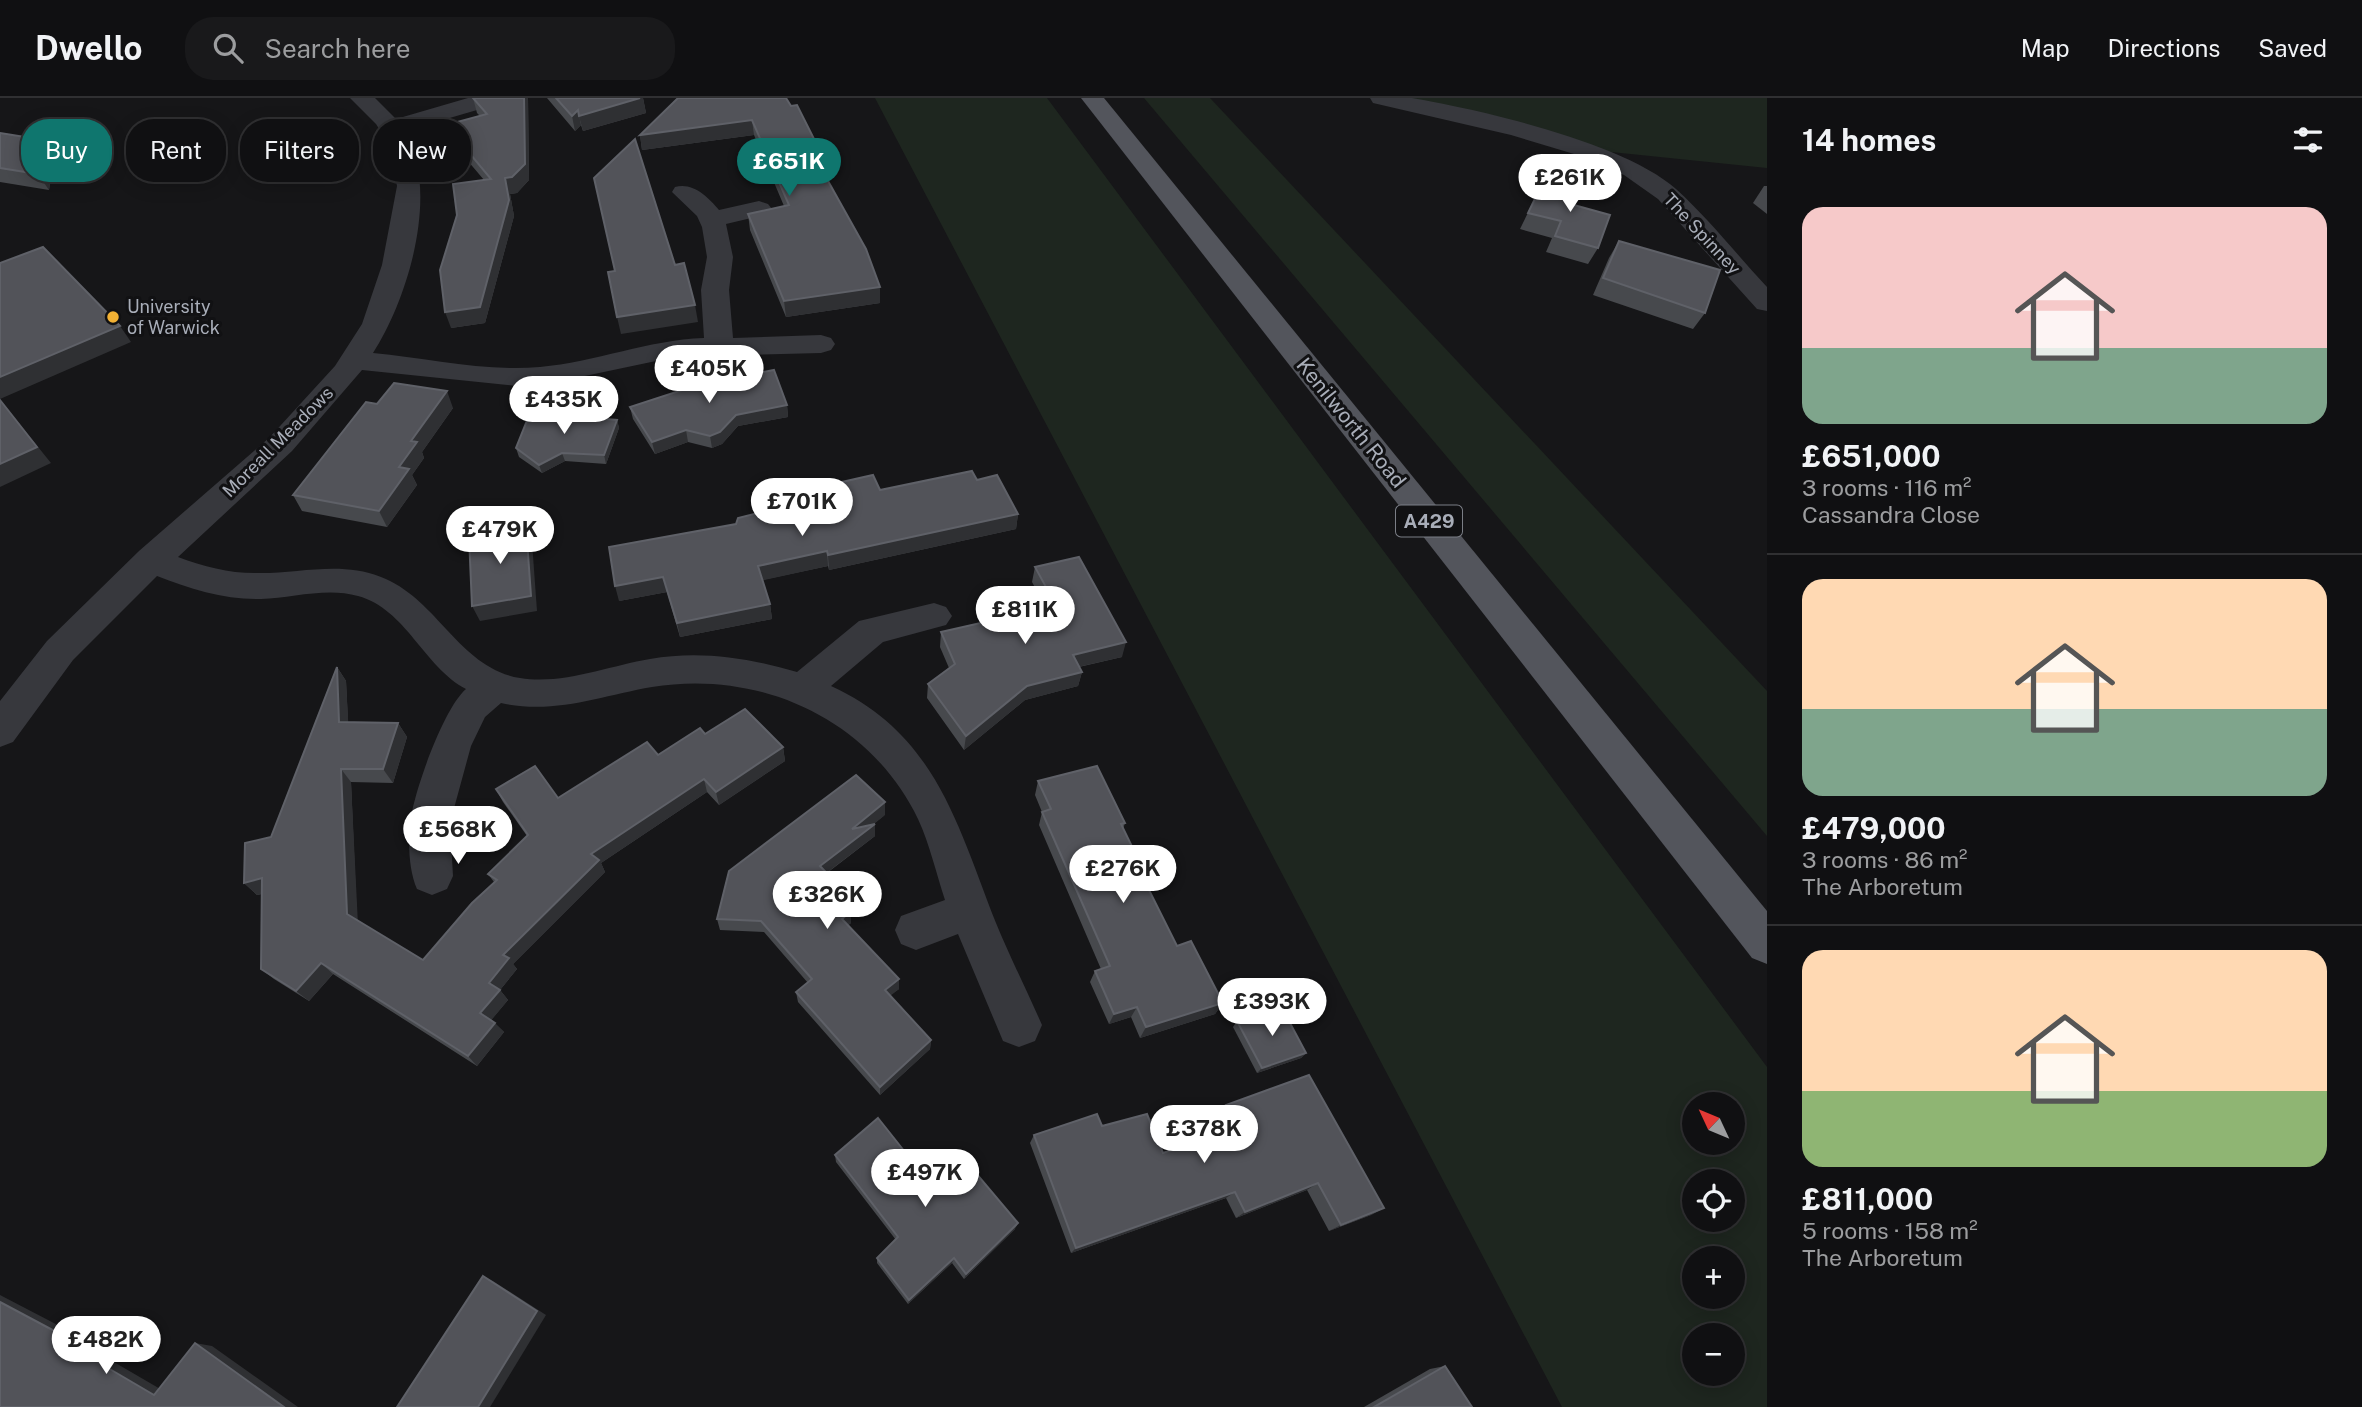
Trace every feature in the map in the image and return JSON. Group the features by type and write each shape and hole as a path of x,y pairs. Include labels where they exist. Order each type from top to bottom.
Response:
{"main road":[{"name":"Kenilworth Road","path":"1092,98 1767,944"}],"street":[{"name":"Moreall Meadows","path":"361,98 383,119"},
{"path":"420,119 493,98"},
{"name":"The Spinney","path":"1381,98 1518,130 1582,149 1633,170 1667,194 1755,282 1767,303"},
{"name":"Moreall Meadows","path":"0,731 46,667 151,560 254,470 318,407 356,360 378,321 410,202 409,182"},
{"path":"684,192 712,219 720,257 715,290 719,345"},
{"path":"712,219 759,209"},
{"path":"356,360 517,377 554,374 650,352 719,345 821,344"},
{"path":"151,560 220,583 251,586 332,579 372,587 398,601 451,660 494,687 520,693 555,694 655,673 693,669 769,679 803,688 835,703 872,728 902,757 934,810 970,910 1019,1025"},
{"path":"803,688 872,631 934,615"},
{"path":"432,876 430,823 452,746 471,707 494,687"},
{"path":"916,930 970,910"}],"shaded area":[{"path":"875,98 1047,98 1767,1067 1767,1407 1562,1407"},
{"path":"1144,98 1210,98 1767,691 1767,836"},
{"path":"1381,98 1767,98 1767,168 1582,149"}],"building":[{"path":"473,98 524,98 525,164 512,177 505,178 509,200 480,307 445,312 440,270 457,215 453,184 491,179 471,155 471,119 468,119 487,114"},
{"path":"556,98 640,98 579,116 578,110 572,116"},
{"path":"678,98 786,98 791,106 797,105 818,147 813,154 866,249 880,287 784,301 748,214 789,205 752,120 640,135"},
{"path":"0,133 21,136 21,171 0,168"},
{"path":"635,139 675,265 684,263 695,305 617,317 608,272 615,271 594,178"},
{"path":"1544,180 1581,189 1574,205 1610,215 1598,248 1555,236 1561,221 1528,213"},
{"path":"1619,241 1720,270 1705,313 1603,278"},
{"path":"43,247 120,326 0,377 0,263"},
{"path":"774,370 787,405 736,415 720,432 710,436 686,430 652,442 630,407 725,376 726,379"},
{"path":"394,383 447,391 411,441 417,442 399,467 409,469 379,511 293,495 366,402 377,404"},
{"path":"0,400 37,447 0,464"},
{"path":"530,413 617,420 604,455 562,453 539,465 516,448"},
{"path":"972,471 977,480 997,475 1018,514 828,555 827,551 758,566 770,604 677,623 663,577 615,586 609,547 736,524 738,518 806,501 802,491 873,475 880,490"},
{"path":"526,526 531,596 472,606 469,536"},
{"path":"1079,557 1126,642 1073,655 1082,672 1027,686 966,736 928,684 955,664 941,632 1033,611 1029,604 1052,598 1035,567"},
{"path":"337,667 339,722 398,723 383,769 341,769 347,914 423,960 472,903 497,880 488,874 528,835 496,789 535,766 558,798 647,742 658,755 700,728 705,734 745,709 783,747 716,792 704,779 591,854 599,860 503,955 509,958 489,983 500,990 480,1013 495,1023 468,1056 321,963 296,991 261,969 262,878 244,883 245,843 271,837"},
{"path":"1097,766 1125,823 1121,824 1142,867 1138,868 1177,946 1191,941 1223,1003 1146,1027 1137,1007 1114,1014 1095,971 1110,966 1042,812 1051,809 1038,781"},
{"path":"856,775 885,802 852,829 875,824 820,866 841,888 832,894 850,912 842,919 899,979 885,990 931,1040 880,1087 796,992 812,979 761,921 717,919 729,871"},
{"path":"1282,1008 1306,1053 1262,1068 1237,1021"},
{"path":"1309,1075 1384,1208 1341,1225 1318,1183 1245,1212 1235,1192 1076,1248 1034,1135 1097,1114 1102,1126 1147,1114 1163,1153 1237,1127 1226,1105"},
{"path":"878,1118 928,1181 959,1153 1018,1223 966,1274 954,1258 909,1300 877,1258 898,1237 835,1155"},
{"path":"483,1276 537,1311 478,1407 397,1407"},
{"path":"0,1302 77,1343 74,1348 154,1395 195,1343 284,1407 0,1407"},
{"path":"1445,1366 1472,1407 1374,1407"}],"place":[{"name":"University of Warwick","path":"113,317"}]}
